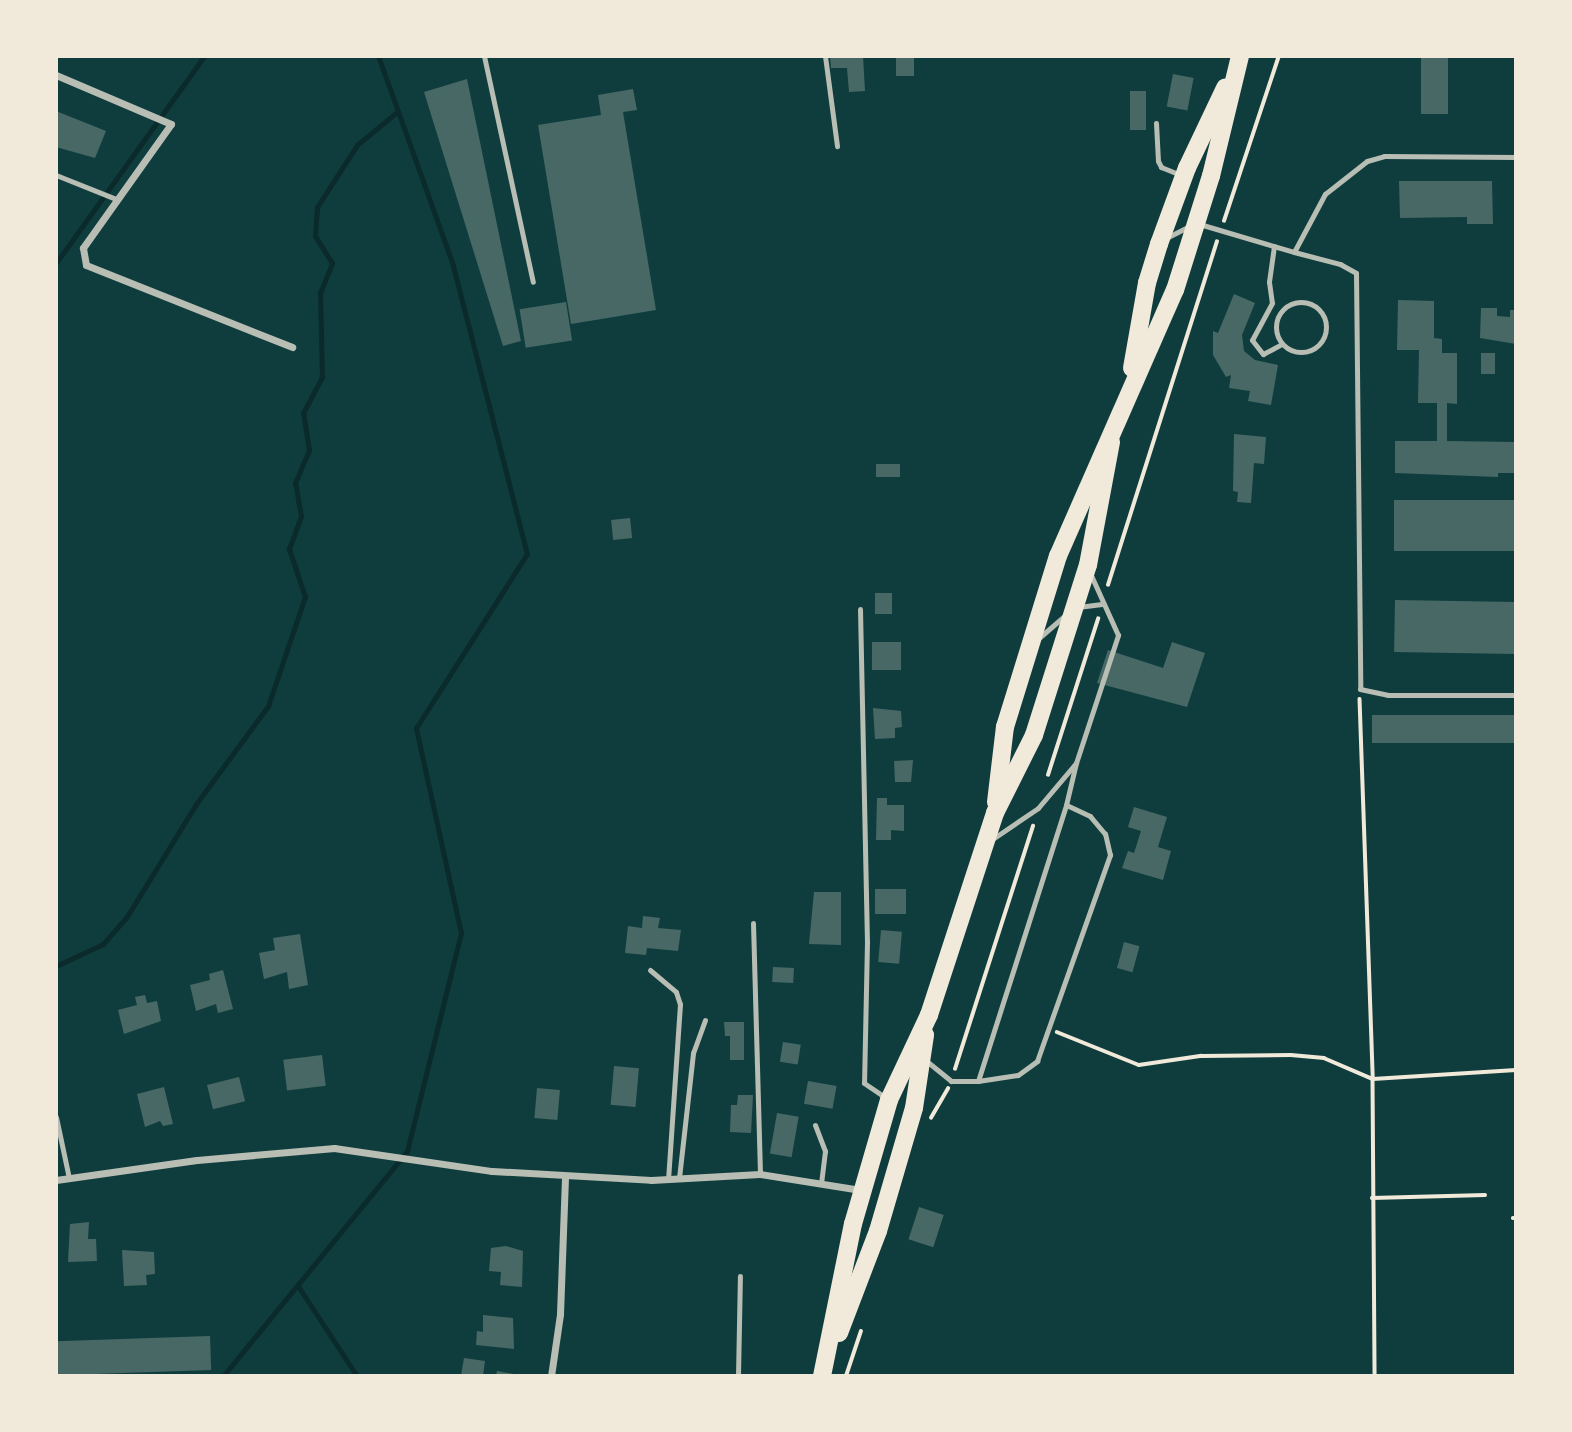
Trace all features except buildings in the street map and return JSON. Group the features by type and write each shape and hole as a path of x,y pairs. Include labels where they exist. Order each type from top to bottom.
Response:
{"main road":[{"path":"995,813 1004,727 1058,556 1111,442 1128,393 1175,290 1196,223 1240,56 1184,176 1147,283 1128,393"},
{"path":"823,1376 881,1221 914,1108 918,1052 983,846 995,813 1034,735 1088,565 1111,442"},
{"path":"823,1376 862,1190 888,1100 918,1052"}],"street":[{"path":"56,75 171,124 83,248 86,265 292,347"},
{"path":"56,1181 301,1150 359,1149 423,1164 565,1176 668,1179 760,1174 862,1190"},
{"path":"551,1376 560,1314 565,1176"}],"lane":[{"path":"484,56 533,282"},
{"path":"825,56 837,146"},
{"path":"1156,123 1158,161 1161,167 1184,176"},
{"path":"1294,251 1325,194 1367,161 1384,156 1516,157"},
{"path":"56,175 116,199"},
{"path":"1160,244 1196,223 1340,264 1356,273 1360,689 1388,695 1516,695"},
{"path":"1274,246 1269,282 1272,303 1252,340 1263,354 1282,344"},
{"path":"1305,302 1324,315 1324,338 1314,350 1298,353 1282,344 1276,324 1289,305 1305,302"},
{"path":"978,1081 1118,635 1102,604 1088,565"},
{"path":"1030,649 1074,608 1102,604"},
{"path":"860,609 867,942 864,1083 888,1100"},
{"path":"983,846 1038,808 1076,763"},
{"path":"918,1052 951,1081 978,1081 1018,1075 1037,1061 1052,1030 1110,855 1105,834 1090,816 1066,805"},
{"path":"752,923 760,1174"},
{"path":"650,971 676,992 680,1004 668,1179"},
{"path":"679,1178 693,1053 705,1020"},
{"path":"56,1117 69,1178"},
{"path":"815,1125 825,1151 821,1184"},
{"path":"738,1376 740,1276"}],"path":[{"path":"928,1123 941,1108 951,1081 1221,230 1279,56"},
{"path":"1360,689 1373,1079 1375,1376"},
{"path":"1052,1030 1139,1065 1202,1056 1291,1055 1324,1058 1373,1079 1516,1070"},
{"path":"1372,1198 1485,1195"},
{"path":"846,1376 863,1325"}],"waterway":[{"path":"56,263 204,56"},
{"path":"223,1376 407,1151 461,933 416,728 527,554 453,265 378,56"},
{"path":"56,966 103,944 126,918 196,804 268,706 305,597 289,549 301,516 295,483 309,450 303,413 322,377 320,293 332,263 315,236 317,207 357,145 398,111"},
{"path":"298,1286 357,1376"}]}
